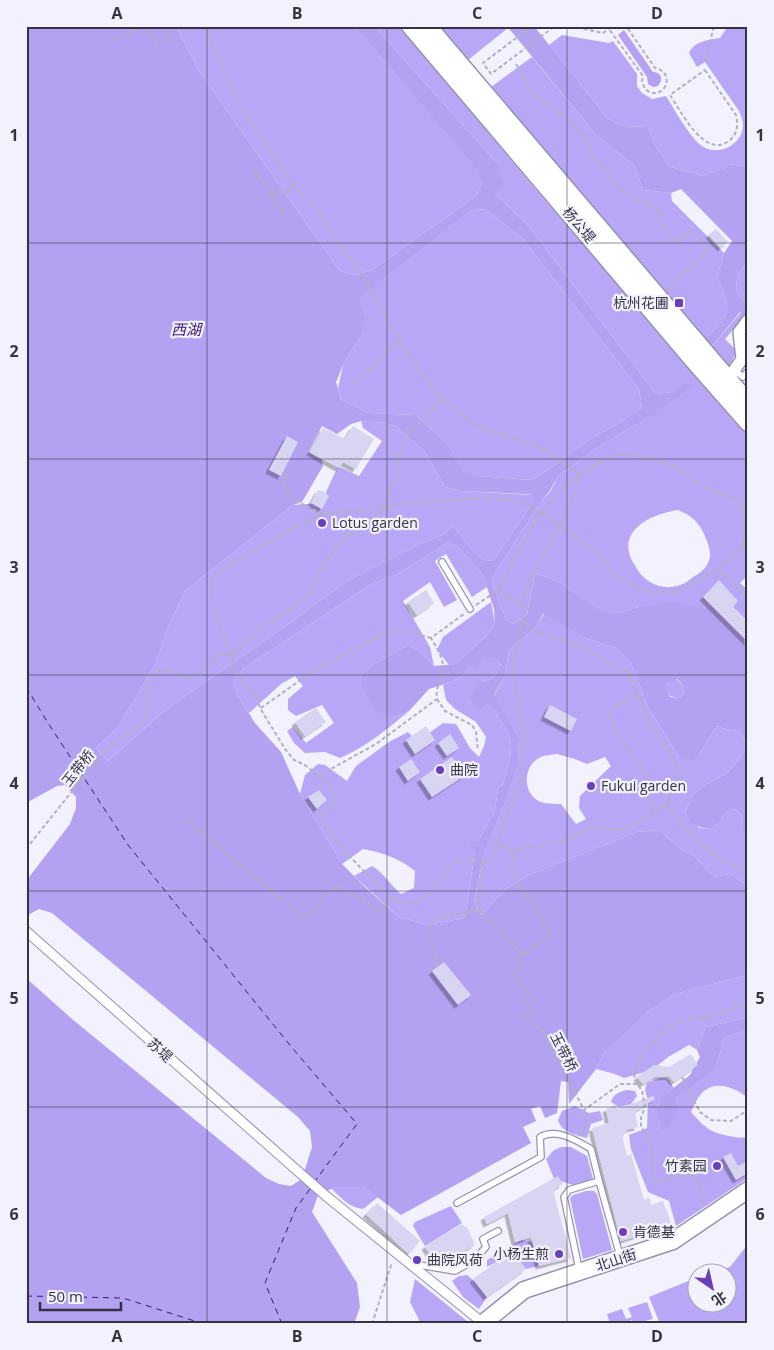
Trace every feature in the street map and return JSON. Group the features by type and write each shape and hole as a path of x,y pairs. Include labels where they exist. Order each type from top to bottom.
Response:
{"main road":[{"name":"杨公堤","path":"410,26 684,351 748,423"},
{"name":"杨公堤","path":"428,26 658,298 731,375 748,402"},
{"name":"北山街","path":"483,1324 524,1290 674,1241 748,1190"}],"street":[{"path":"731,375 745,361 739,332 748,320"},
{"name":"苏堤","path":"26,931 293,1168 395,1253"},
{"path":"395,1253 483,1324"}],"lane":[{"path":"732,336 741,345"},
{"path":"731,375 743,377 748,371"},
{"path":"442,562 470,609"},
{"path":"457,1203 541,1157 540,1137 547,1133 553,1133 579,1142 591,1149 621,1258"},
{"path":"580,1272 564,1197 568,1190 599,1181"},
{"path":"408,1264 455,1271 473,1261 486,1247 483,1239 498,1231"}],"path":[{"path":"109,42 145,26 158,48"},
{"path":"164,26 170,43"},
{"path":"208,26 212,45 242,110 293,184 321,214 358,270 400,340 439,396 475,425 542,448 580,474"},
{"path":"532,26 483,63 491,74 555,26"},
{"path":"572,26 603,33 613,26"},
{"path":"609,29 643,76 642,81 645,89 652,93 661,91 664,89 667,81 665,74 655,68 626,26"},
{"path":"705,62 714,26"},
{"path":"516,64 529,87 543,102 566,117 591,145 590,155 605,170 616,186 657,209 661,213 658,220 677,242 691,231 708,250"},
{"path":"705,70 736,115 737,128 734,135 724,144 710,144 699,137 670,95 705,70"},
{"path":"255,172 286,215"},
{"path":"272,194 279,189 283,194 290,190 293,184"},
{"path":"658,298 711,247"},
{"path":"354,384 400,340"},
{"path":"388,507 388,493 397,475 398,459 407,433 415,428 440,402 439,396"},
{"path":"431,638 497,590 541,512 554,496 580,474 599,462 618,455 635,455 673,465 703,487 738,500 743,508 744,515 743,546"},
{"path":"282,473 287,475 283,483 286,485 286,492 291,494 292,499 322,514"},
{"path":"580,474 574,499 560,526 536,565 522,605 522,619 513,670 523,736 522,763 517,789 496,846 495,854 491,860 483,863 466,858 456,861 431,892 416,902 410,904 396,900 368,877 332,837 322,820 322,814 335,800 330,787 306,766 294,760 285,749 260,708 258,700 232,668 232,656 216,617 211,589 214,575 296,526 322,514 388,507 410,502 490,498 517,501 541,512 560,526 597,552 614,575 648,592 677,592 718,569 748,543"},
{"path":"232,656 257,630 292,608 309,594 326,561 353,530 388,507"},
{"path":"743,546 748,548"},
{"path":"718,569 727,579 748,595"},
{"path":"497,590 522,605"},
{"path":"496,846 515,850 563,841 594,827 613,830 626,828 666,804 679,778 676,762 649,724 628,673 583,647 534,632 522,619"},
{"path":"260,708 319,667 386,633 406,631 431,638 441,656 443,669 436,691 437,699 445,711 472,725 476,732 478,750"},
{"name":"玉带桥","path":"26,849 104,751 139,726 147,716 146,695 150,682 158,671 170,670 188,678 200,673 214,657 224,653 232,656"},
{"path":"638,694 608,711 618,734 647,775 647,790 652,813"},
{"path":"319,776 376,744 437,699"},
{"path":"666,804 687,831 722,861 747,870"},
{"path":"188,821 304,918 337,885 380,911 392,896"},
{"path":"483,863 482,877 478,888 480,910 523,955 552,935 511,872 515,850"},
{"path":"439,966 429,930 436,918 480,910"},
{"name":"玉带桥","path":"523,955 516,960 522,969 515,974 529,995 524,999 531,1008 524,1014 533,1026 542,1030 584,1110"},
{"path":"702,1222 703,1195 698,1181 693,1175 679,1176 656,1182 650,1174 652,1146 641,1126 644,1107 642,1091 635,1080 634,1072 645,1050 665,1029 681,1021 710,1016 748,1003"},
{"path":"682,1077 700,1112 711,1120 731,1121 748,1110"},
{"path":"579,1142 587,1119 584,1110 620,1084 638,1084"},
{"path":"372,1324 395,1253"}],"shaded area":[{"path":"176,26 354,26 480,171 482,183 476,196 372,270 355,275 340,271 199,71"},
{"path":"374,26 400,26 536,190 748,435 748,575 740,583 748,590 748,650 714,610 639,607 614,614 598,611 560,582 535,573 527,615 513,624 506,620 492,583 495,573 542,500 550,492 558,476 598,447 644,420 687,384 673,392 656,394 527,224 495,194 496,162","holes":["678,510 690,516 701,528 707,541 710,557 706,567 684,584 674,587 662,587 645,579 631,559 628,546 630,537 642,523 660,514"]},
{"path":"438,26 507,26 508,28 468,60"},
{"path":"728,26 748,26 748,167 729,164 724,169 701,176 670,167 655,145 648,127 624,126 608,119 549,45 562,35 609,43 613,41 637,74 637,86 642,93 652,99 666,96 693,137 702,146 708,149 722,150 734,144 738,139 742,133 743,122 739,111 705,62 697,67 689,53 698,44 720,38"},
{"path":"532,57 597,136 634,165 643,190 671,193 672,201 724,253 717,278 726,299 726,314 718,326 702,342 492,91 491,87"},
{"path":"474,209 486,210 523,239 639,389 642,408 590,439 531,480 476,476 463,472 449,446 416,415 368,413 341,399 338,388 343,365 360,337 358,297"},
{"path":"748,260 748,305 738,295 736,284 740,272"},
{"path":"741,312 745,316 725,339 736,350 729,366 709,350"},
{"path":"361,421 386,423 397,427 425,452 445,487 461,491 533,495 533,502 494,560 485,561 472,550 453,526 444,534 347,581 162,713 108,761 96,748 118,727 155,665 169,625 185,591 293,505 321,503 338,466 359,476 382,441 363,428"},
{"path":"449,542 457,546 483,575 487,587 472,597 446,554 435,561 457,600 444,607 430,582 403,601 430,647 434,666 423,654 409,645 374,664 361,675 392,718 409,711 367,743 340,758 325,752 305,753 294,743 287,731 293,727 306,743 334,723 322,705 296,716 288,710 288,699 303,686 295,676 281,684 249,713 237,694 233,682 244,668 371,584 396,575"},
{"path":"491,602 495,623 489,633 456,664 449,665 437,650 443,637"},
{"path":"544,614 585,638 616,648 631,663 648,707 680,758 700,753 717,726 731,731 739,730 746,748 738,761 727,773 694,793 685,812 699,828 711,829 721,821 726,813 735,809 743,817 743,833 748,835 748,880 743,883 730,874 714,877 693,855 681,849 659,830 637,832 529,875 507,888 481,915 474,901 484,855 510,790 518,763 519,738 494,696 505,675 509,651 537,626","holes":["557,754 587,764 605,757 611,766 580,796 579,808 586,819 576,824 561,804 543,803 535,798 530,793 527,780 530,766 541,757"]},
{"path":"496,657 501,666 494,677 486,682 476,677 487,704 494,709 509,735 511,744 510,759 503,784 498,788 495,811 478,841 475,851 465,918 428,925 399,917 354,876 372,866 401,894 414,888 415,871 391,857 363,849 342,864 300,794 305,775 318,764 325,765 347,781 356,766 389,742 408,732 417,742 443,723 456,724 470,748 479,757 486,737 476,722 455,709 446,700 443,685 464,674 470,666 481,658"},
{"path":"676,679 684,688 683,695 678,698 670,696 667,684"},
{"path":"748,975 748,1017 706,1027 697,1050 689,1045 668,1057 652,1070 624,1078 596,1069 605,1051 625,1030 647,1012 675,994"},
{"path":"748,1029 748,1098 732,1088 715,1086 702,1093 691,1112 703,1125 712,1131 730,1136 748,1137 748,1178 676,1226 669,1201 648,1192 631,1149 629,1135 647,1128 648,1100 645,1090 647,1083 660,1078 667,1078 674,1088 663,1097 658,1110 661,1129 668,1128 675,1098 717,1064 724,1038"},
{"path":"626,1090 635,1091 637,1096 631,1104 619,1107 611,1102 615,1095"},
{"path":"575,1106 589,1113 600,1111 603,1120 591,1124 587,1138 566,1131 558,1120 562,1111"},
{"path":"562,1147 571,1147 587,1156 593,1179 573,1185 554,1179 546,1159 554,1150"},
{"path":"336,1187 364,1187 378,1197 363,1209 358,1208 346,1202 332,1189"},
{"path":"594,1191 597,1194 612,1250 583,1259 570,1198 573,1195"},
{"path":"451,1206 462,1223 425,1246 413,1226 415,1222"},
{"path":"521,1240 533,1242 539,1266 526,1269 514,1253 487,1267 487,1260"},
{"path":"748,1244 748,1324 660,1324 649,1297 686,1282 686,1312 736,1312 736,1262 734,1262"},
{"path":"467,1275 487,1297 479,1309 463,1297 452,1281 459,1276"},
{"path":"415,1279 467,1321 466,1324 421,1324 410,1302"},
{"path":"647,1302 653,1319 633,1324 632,1320 627,1322 627,1324 610,1324 607,1314 622,1309 626,1319 632,1317 628,1308"}],"water":[{"name":"西湖","path":"26,26 176,26 199,71 340,271 355,275 372,270 476,196 482,183 479,171 354,26 374,26 496,162 504,184 495,194 527,224 656,394 673,392 687,383 695,385 644,420 598,447 558,476 495,573 492,583 506,620 513,624 527,615 535,573 560,582 598,610 614,614 639,607 671,602 715,610 747,647 748,835 743,833 743,817 735,809 726,813 721,821 711,829 695,825 685,812 694,793 727,773 738,761 746,748 739,730 731,731 717,726 700,753 690,761 680,758 648,707 631,663 616,648 585,638 543,614 537,626 509,651 505,675 494,695 519,738 518,764 510,790 484,855 474,901 481,915 507,888 529,875 637,832 659,830 681,849 693,855 714,877 730,874 743,883 748,880 748,975 675,994 647,1012 605,1051 596,1069 569,1104 568,1082 561,1081 557,1113 545,1118 540,1106 531,1109 536,1121 523,1127 531,1143 401,1215 364,1187 336,1187 318,1195 312,1212 357,1283 360,1307 354,1324 26,1324 26,978 72,1019 266,1178 279,1184 291,1186 302,1179 312,1147 310,1131 298,1117 52,913 39,909 26,916 26,881 70,824 76,808 76,797 65,785 57,786 26,803","holes":["474,209 486,210 523,239 639,389 642,408 590,439 531,480 476,476 463,471 449,446 416,415 368,413 341,399 336,382 343,365 360,337 365,319 359,297","361,421 386,423 397,427 425,452 445,487 461,491 533,495 533,502 494,560 485,561 472,550 453,526 444,534 347,581 162,713 108,761 96,748 118,727 155,665 169,625 185,591 293,505 302,502 323,466 322,460 308,452 322,426 337,434 351,424","449,542 457,546 483,575 494,609 495,623 489,633 456,664 434,666 423,654 409,645 374,664 361,675 362,686 377,712 392,718 409,711 429,689 451,682 464,674 470,666 478,667 482,658 496,658 501,665 494,677 486,682 476,677 476,690 470,697 473,704 479,710 487,704 494,709 509,735 511,744 510,759 503,784 498,788 495,811 478,841 469,845 475,851 465,918 428,925 399,917 342,864 300,794 281,752 255,723 237,694 233,682 244,668 371,584 396,575","677,679 683,686 683,695 678,698 670,697 667,684"]},
{"path":"507,26 534,26 608,119 624,126 648,127 655,145 670,167 701,176 724,169 729,164 748,167 748,260 740,272 736,289 738,295 748,305 748,318 740,312 709,350 702,342 718,326 726,314 726,299 717,278 724,253 732,241 681,189 671,193 643,190 634,165 597,136"},
{"path":"624,30 653,72 658,73 660,76 661,81 658,86 653,87 648,84 647,77 618,35"},
{"path":"748,1017 748,1029 724,1038 717,1064 708,1074 675,1098 678,1112 668,1128 661,1130 657,1110 661,1098 690,1075 700,1057 697,1050 706,1027"}],"building":[{"path":"716,229 728,242 721,248 709,235"},
{"path":"353,426 374,439 356,469 343,462 339,468 310,452 323,428 345,439"},
{"path":"287,436 298,442 281,476 269,470"},
{"path":"318,490 323,491 329,496 322,509 311,503"},
{"path":"719,580 738,601 733,607 748,621 748,642 703,597"},
{"path":"426,590 434,603 417,615 408,602"},
{"path":"550,705 577,719 571,731 544,717"},
{"path":"316,708 326,722 305,736 295,722"},
{"path":"426,726 435,740 415,754 406,740"},
{"path":"450,734 459,748 447,756 438,743"},
{"path":"452,757 464,776 432,797 420,779"},
{"path":"411,759 420,772 408,781 399,767"},
{"path":"319,790 327,800 317,809 308,797"},
{"path":"444,962 471,995 458,1005 432,971"},
{"path":"691,1054 698,1065 674,1082 669,1076 655,1077 643,1084 637,1077 654,1065 669,1067"},
{"path":"653,1096 655,1099 635,1112 638,1127 626,1130 627,1133 622,1135 627,1156 631,1154 644,1200 650,1198 651,1205 663,1201 671,1223 621,1241 592,1128 609,1123 606,1109 616,1105 617,1109"},
{"path":"731,1153 738,1166 748,1161 748,1173 736,1180 723,1157"},
{"path":"558,1176 563,1184 553,1190 571,1258 539,1266 531,1237 515,1242 508,1213 487,1224 484,1217"},
{"path":"377,1203 420,1241 409,1254 366,1214"},
{"path":"462,1224 467,1227 475,1245 440,1264 435,1263 425,1246"},
{"path":"514,1253 526,1269 487,1297 473,1279 497,1262 499,1264"}],"ferry route":[{"path":"26,687 128,845 289,1044 357,1124 315,1181"},
{"path":"282,1324 265,1283 296,1208 310,1189"},
{"path":"26,1296 123,1298 204,1324"}],"place":[{"name":"杭州花圃","path":"679,303"},
{"name":"Lotus garden","path":"322,523"},
{"name":"曲院","path":"440,770"},
{"name":"Fukui garden","path":"591,786"},
{"name":"竹素园","path":"717,1166"},
{"name":"肯德基","path":"623,1232"},
{"name":"小杨生煎","path":"559,1254"},
{"name":"曲院风荷","path":"417,1260"}]}
